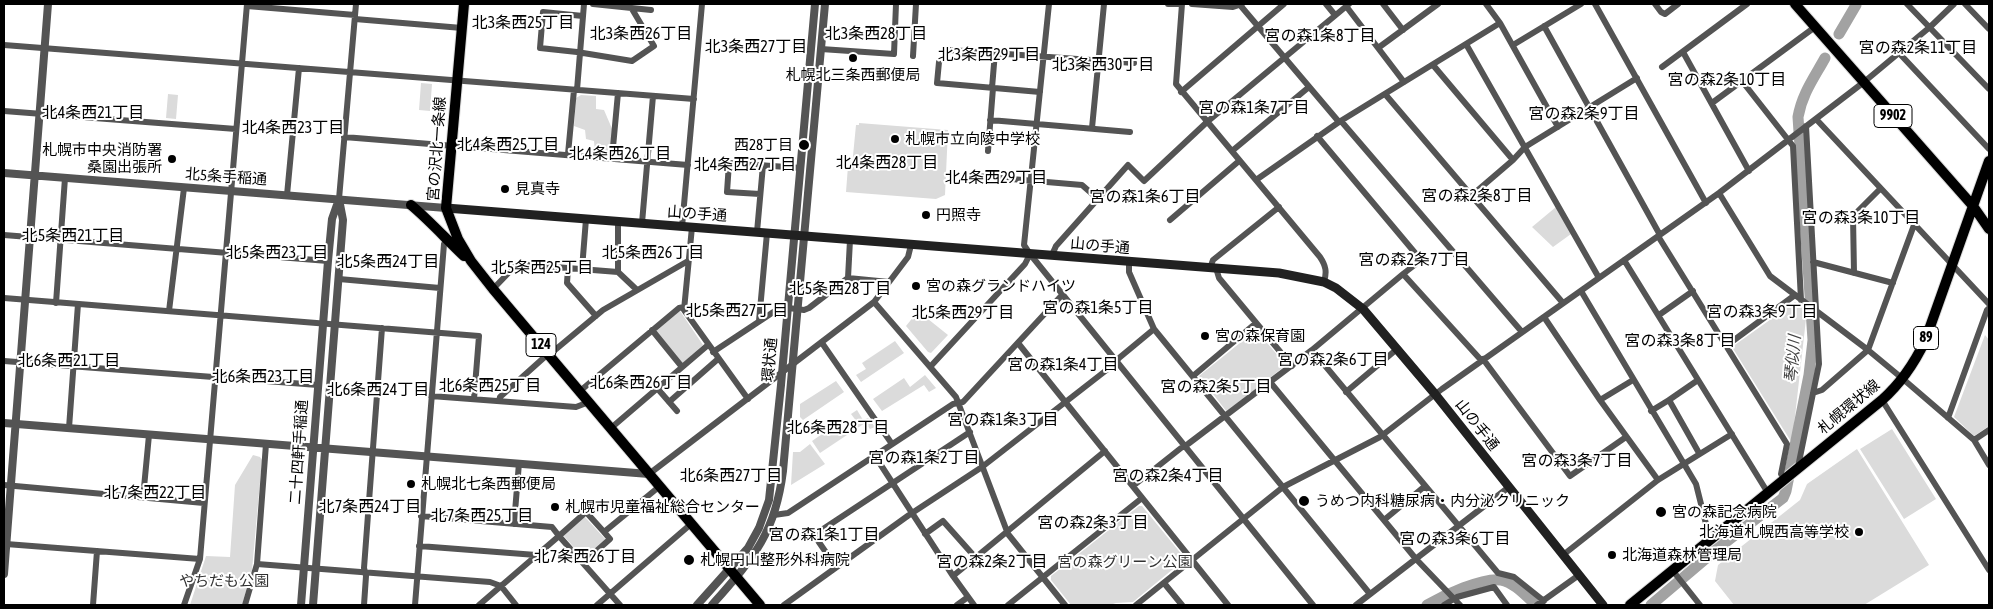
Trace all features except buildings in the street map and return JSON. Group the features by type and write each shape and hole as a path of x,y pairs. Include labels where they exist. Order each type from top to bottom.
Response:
{"main road":[{"name":"宮の沢北一条線","path":"464,4 446,208 458,239 471,262 493,289 760,605"},
{"name":"9902","path":"1795,4 1973,206 1989,229"},
{"name":"札幌環状線","path":"1630,605 1677,576 1710,540 1882,400 1903,379 1916,360 1925,341 1989,161"},
{"path":"411,205 471,262"},
{"name":"山の手通","path":"446,208 1279,273 1324,282 1336,288 1363,309 1398,349 1603,605"}],"street":[{"path":"4,574 7,486 15,424 26,300 48,4"},
{"path":"339,199 356,4"},
{"path":"568,154 584,4"},
{"path":"594,4 651,10"},
{"path":"702,4 688,165 688,261 684,310 748,399"},
{"name":"環状通","path":"712,605 764,540 774,514 783,471 797,309 801,168 816,4"},
{"name":"環状通","path":"697,605 752,540 765,515 769,500 788,308 822,48 825,4"},
{"path":"822,48 894,54 896,4"},
{"path":"913,56 916,4"},
{"path":"1049,4 1024,245 1313,605"},
{"path":"1092,128 1104,4"},
{"path":"1168,4 1176,4"},
{"path":"1182,4 1176,84 1325,266 1327,273 1324,282"},
{"path":"1192,4 1233,7 1241,4 1283,57 1522,332"},
{"path":"1181,92 1284,4"},
{"path":"1326,4 1335,15"},
{"path":"1383,4 1403,30"},
{"path":"1378,48 1438,4"},
{"path":"1486,4 1500,23 1558,127"},
{"path":"1513,46 1581,4"},
{"path":"1594,4 1706,202"},
{"path":"1655,4 1665,14 1678,4"},
{"path":"1662,67 1747,4"},
{"path":"1906,4 1989,89"},
{"path":"1136,605 1283,487 1383,435 1482,360 1749,171 1864,82 1930,27 1954,4"},
{"path":"1965,4 1989,29"},
{"path":"184,605 200,559 247,5 462,28"},
{"path":"1052,256 1056,246 1128,165 1144,181 1207,122 1347,5 1404,82"},
{"path":"583,16 543,12 540,48 632,60 654,46 632,8"},
{"path":"1256,180 1340,121 1500,23"},
{"path":"1544,26 1659,235 1787,444 1781,474 1785,479"},
{"path":"1712,103 1815,27"},
{"path":"1466,44 1599,278"},
{"path":"4,45 694,99"},
{"path":"1040,92 937,83 939,62 950,50 1134,63"},
{"path":"988,151 995,52"},
{"path":"1683,52 1749,171"},
{"path":"1899,53 1989,148"},
{"path":"1433,65 1513,160"},
{"path":"287,196 299,68"},
{"path":"1471,196 1525,148 1637,78"},
{"path":"1742,81 1791,138 1803,301"},
{"path":"1232,151 1309,87"},
{"path":"612,158 618,93"},
{"path":"1385,94 1564,303"},
{"path":"642,223 653,96"},
{"path":"4,111 236,129"},
{"path":"1816,119 1989,306 1948,418"},
{"path":"990,120 1130,132"},
{"path":"1797,469 1819,364 1804,128"},
{"path":"1133,486 1292,366 1421,260 1318,136"},
{"path":"344,137 688,165"},
{"path":"1170,220 1239,160"},
{"path":"760,194 727,192 729,163 801,168"},
{"path":"757,232 763,165"},
{"name":"北5条手稲通","path":"4,173 446,208"},
{"path":"976,176 1082,185 1098,199"},
{"path":"56,302 65,178"},
{"path":"169,311 184,188"},
{"path":"1854,273 1853,216 1880,189"},
{"path":"1719,193 1770,276 1903,379 1974,440 1988,461"},
{"name":"二十四軒手稲通","path":"301,605 328,261 332,219 339,199"},
{"name":"二十四軒手稲通","path":"313,605 344,220 339,199"},
{"path":"1279,208 1214,260 1213,268 1218,278 1292,366"},
{"path":"582,269 586,219"},
{"path":"618,221 618,272"},
{"path":"1813,393 1822,390 1868,350 1914,225"},
{"path":"759,321 767,233"},
{"path":"4,235 328,261"},
{"path":"415,605 436,332 444,244 446,240"},
{"path":"848,278 850,240"},
{"path":"4,423 650,474 874,302 908,256 911,244"},
{"path":"930,367 1025,264 1030,254"},
{"path":"1624,260 1768,492"},
{"path":"499,401 500,397 596,316 688,261"},
{"path":"1129,262 1129,272 1154,329 1370,594"},
{"path":"1814,262 1893,283"},
{"path":"493,289 517,264 618,272 637,290"},
{"path":"568,268 567,284 596,316"},
{"path":"1403,274 1482,360 1570,476 1626,437"},
{"path":"713,352 781,307 809,308 848,278 890,282"},
{"path":"339,279 440,288"},
{"path":"1581,291 1696,484 1710,540"},
{"path":"1659,315 1693,292"},
{"path":"774,514 788,513 953,404 963,402 1062,294"},
{"path":"1726,346 1795,295"},
{"path":"4,298 479,336 474,399"},
{"path":"874,302 956,397 1007,531 1065,605"},
{"path":"69,428 78,304"},
{"path":"580,391 652,330 684,306"},
{"path":"1544,317 1600,400 1658,480"},
{"path":"1193,376 1256,323"},
{"path":"364,605 366,572 364,568 382,328"},
{"path":"784,605 912,513 982,466 1066,402 1154,329"},
{"path":"652,330 682,367"},
{"path":"822,343 892,444"},
{"path":"1018,343 1228,605"},
{"path":"611,428 708,345"},
{"path":"1346,392 1398,349"},
{"path":"1312,350 1498,573 1514,577 1540,603 1579,575"},
{"path":"669,402 718,359"},
{"path":"4,361 318,385"},
{"path":"1600,400 1633,380"},
{"path":"1652,411 1698,380"},
{"path":"1270,382 1416,559 1460,605"},
{"path":"657,388 678,411"},
{"path":"431,396 576,407 589,402"},
{"path":"1669,400 1699,454"},
{"path":"1882,400 1989,567"},
{"path":"1974,440 1989,430"},
{"path":"836,567 814,536 970,432"},
{"path":"1564,555 1658,480 1684,462 1732,434"},
{"path":"143,498 149,435"},
{"path":"245,605 257,564 266,444"},
{"path":"953,576 1105,451"},
{"path":"875,456 974,605"},
{"path":"514,524 519,463"},
{"path":"7,486 204,503"},
{"path":"604,532 660,486"},
{"path":"1384,520 1425,486"},
{"path":"1356,605 1509,487"},
{"path":"1008,605 1142,498"},
{"path":"479,605 586,512 610,539 583,563"},
{"path":"421,516 552,527 620,605"},
{"path":"926,534 943,521 975,557"},
{"path":"596,605 691,524"},
{"path":"419,546 536,555"},
{"path":"5,547 97,551 200,559"},
{"path":"92,605 97,551"},
{"path":"257,564 490,582 501,586 516,605"},
{"path":"1677,576 1700,605"},
{"path":"1164,583 1182,605"},
{"path":"1444,605 1454,597 1494,588 1508,605"},
{"path":"957,605 968,597"}],"green space":[{"path":"421,83 432,84 430,111 419,110"},
{"path":"168,94 178,95 176,119 166,118"},
{"path":"581,95 596,96 596,109 604,110 613,131 612,154 595,153 594,141 586,139 585,130 574,126 576,98"},
{"path":"859,123 948,130 945,195 936,199 846,192 848,166 852,166 856,125 859,125"},
{"path":"1556,207 1571,234 1553,247 1532,227"},
{"path":"1795,302 1807,310 1792,443 1732,347"},
{"path":"680,311 703,345 682,364 655,332"},
{"path":"918,311 948,335 931,353 928,352 906,326"},
{"path":"1256,330 1286,365 1227,412 1199,376"},
{"path":"1985,335 1989,340 1989,426 1974,436 1954,417"},
{"path":"895,341 904,353 861,382 856,375 866,369 862,363"},
{"path":"925,375 936,388 929,392 924,385 882,411 873,399 904,378 910,387"},
{"path":"836,381 844,392 803,420 800,417 800,404"},
{"path":"857,410 863,420 868,418 875,427 870,429 865,423 820,453 812,441 838,423 843,432 857,422 851,414"},
{"path":"1892,429 1936,499 1904,519 1860,449"},
{"path":"810,444 825,464 791,485 793,452 800,452"},
{"path":"1857,449 1929,565 1864,605 1734,605 1715,581 1718,565 1800,500 1807,484"},
{"name":"やちだも公園","path":"253,455 260,457 262,460 252,570 242,605 190,605 206,556 230,557 235,485"},
{"name":"宮の森グリーン公園","path":"1139,506 1142,506 1183,556 1184,560 1133,602 1110,605 1071,605 1051,580 1051,576"},
{"path":"584,516 606,540 585,560 563,535"}],"waterway":[{"name":"琴似川","path":"1839,34 1856,5"},
{"name":"琴似川","path":"1651,605 1717,549 1783,498 1786,491 1809,375 1813,340 1798,117 1805,93 1825,58"},
{"name":"琴似川","path":"1427,605 1463,588 1493,580 1506,581 1520,590 1536,605"}],"place":[{"name":"札幌北三条西郵便局","path":"853,58"},
{"name":"札幌市立向陵中学校","path":"895,139"},
{"name":"西28丁目","path":"804,145"},
{"name":"札幌市中央消防署 桑園出張所","path":"172,159"},
{"name":"見真寺","path":"505,189"},
{"name":"円照寺","path":"926,215"},
{"name":"宮の森グランドハイツ","path":"916,286"},
{"name":"宮の森保育園","path":"1205,336"},
{"name":"札幌北七条西郵便局","path":"411,484"},
{"name":"うめつ内科糖尿病・内分泌クリニック","path":"1304,501"},
{"name":"札幌市児童福祉総合センター","path":"555,507"},
{"name":"宮の森記念病院","path":"1661,512"},
{"name":"北海道札幌西高等学校","path":"1859,532"},
{"name":"北海道森林管理局","path":"1612,555"},
{"name":"札幌円山整形外科病院","path":"689,560"}],"district":[{"name":"北3条西25丁目","path":"523,23"},
{"name":"北3条西26丁目","path":"641,34"},
{"name":"北3条西28丁目","path":"876,34"},
{"name":"宮の森1条8丁目","path":"1320,36"},
{"name":"北3条西27丁目","path":"756,47"},
{"name":"宮の森2条11丁目","path":"1918,48"},
{"name":"北3条西29丁目","path":"989,55"},
{"name":"北3条西30丁目","path":"1103,65"},
{"name":"宮の森2条10丁目","path":"1727,80"},
{"name":"宮の森1条7丁目","path":"1254,108"},
{"name":"北4条西21丁目","path":"93,113"},
{"name":"宮の森2条9丁目","path":"1584,114"},
{"name":"北4条西23丁目","path":"293,128"},
{"name":"北4条西25丁目","path":"508,145"},
{"name":"北4条西26丁目","path":"620,154"},
{"name":"北4条西28丁目","path":"887,163"},
{"name":"北4条西27丁目","path":"745,165"},
{"name":"北4条西29丁目","path":"996,178"},
{"name":"宮の森2条8丁目","path":"1477,196"},
{"name":"宮の森1条6丁目","path":"1145,197"},
{"name":"宮の森3条10丁目","path":"1861,218"},
{"name":"北5条西21丁目","path":"73,236"},
{"name":"北5条西23丁目","path":"277,253"},
{"name":"北5条西26丁目","path":"653,253"},
{"name":"宮の森2条7丁目","path":"1414,260"},
{"name":"北5条西24丁目","path":"388,262"},
{"name":"北5条西25丁目","path":"542,268"},
{"name":"北5条西28丁目","path":"840,289"},
{"name":"宮の森1条5丁目","path":"1098,308"},
{"name":"北5条西27丁目","path":"737,311"},
{"name":"宮の森3条9丁目","path":"1762,312"},
{"name":"北5条西29丁目","path":"963,313"},
{"name":"宮の森3条8丁目","path":"1680,341"},
{"name":"宮の森2条6丁目","path":"1333,360"},
{"name":"北6条西21丁目","path":"69,361"},
{"name":"宮の森1条4丁目","path":"1063,365"},
{"name":"北6条西23丁目","path":"263,377"},
{"name":"北6条西26丁目","path":"641,383"},
{"name":"北6条西25丁目","path":"490,386"},
{"name":"宮の森2条5丁目","path":"1216,387"},
{"name":"北6条西24丁目","path":"378,390"},
{"name":"宮の森1条3丁目","path":"1003,420"},
{"name":"北6条西28丁目","path":"838,428"},
{"name":"宮の森1条2丁目","path":"924,458"},
{"name":"宮の森3条7丁目","path":"1577,461"},
{"name":"北6条西27丁目","path":"731,476"},
{"name":"宮の森2条4丁目","path":"1168,476"},
{"name":"北7条西22丁目","path":"155,493"},
{"name":"北7条西24丁目","path":"370,507"},
{"name":"北7条西25丁目","path":"482,516"},
{"name":"宮の森2条3丁目","path":"1093,523"},
{"name":"宮の森1条1丁目","path":"824,535"},
{"name":"宮の森3条6丁目","path":"1455,539"},
{"name":"北7条西26丁目","path":"585,557"},
{"name":"宮の森2条2丁目","path":"992,562"}]}
